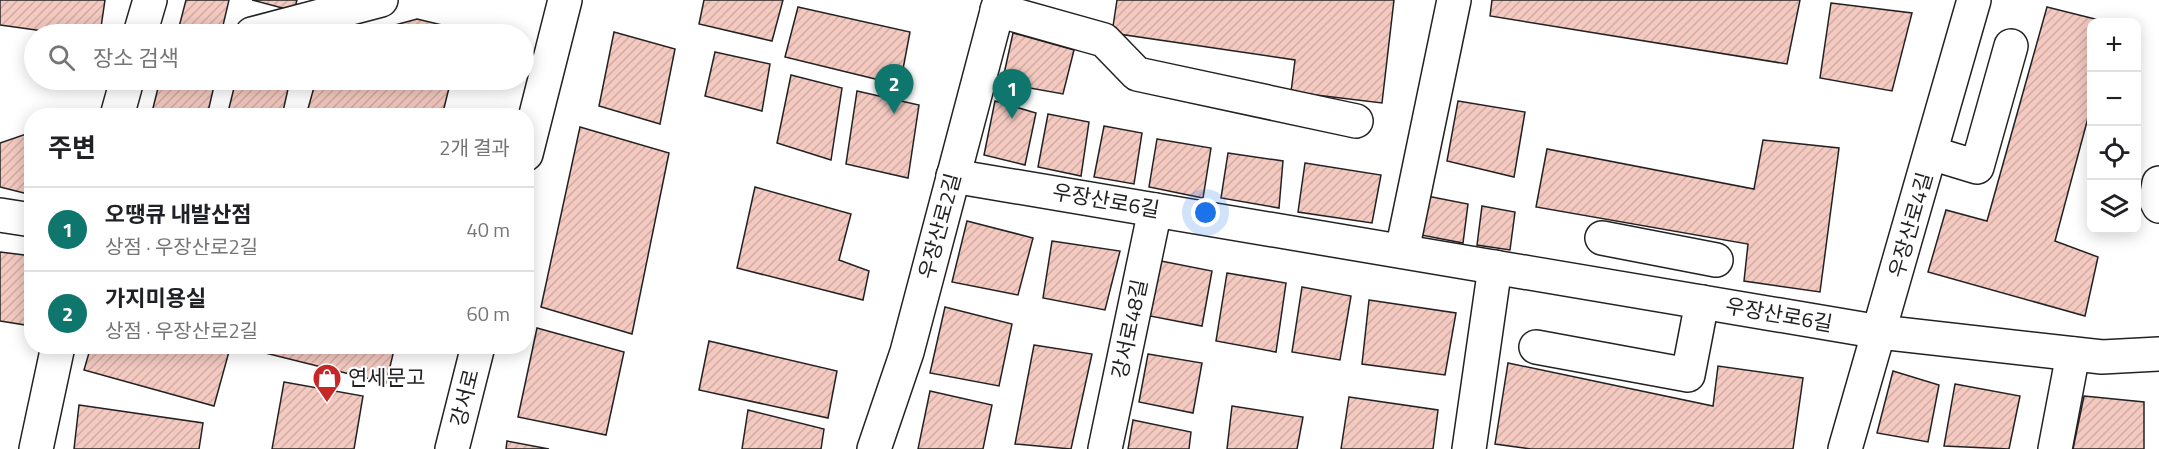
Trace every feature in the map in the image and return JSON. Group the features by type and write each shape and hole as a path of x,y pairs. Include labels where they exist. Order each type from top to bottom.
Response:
{"street":[{"path":"143,24 150,0"},
{"path":"290,24 381,0"},
{"path":"534,123 566,0"},
{"path":"1402,251 1454,0"},
{"name":"우장산로4길","path":"1845,449 1881,332 1974,0"},
{"path":"999,5 1104,40 1137,74 1356,121"},
{"name":"우장산로2길","path":"874,449 907,352 999,5"},
{"path":"1931,153 1977,167 2011,46"},
{"path":"119,108 124,90"},
{"name":"우장산로6길","path":"953,176 1881,332 2102,357 2159,354"},
{"name":"강서로48길","path":"1105,449 1155,210"},
{"path":"0,215 24,219"},
{"path":"1602,238 1716,260"},
{"path":"1657,294 1665,249"},
{"path":"1469,449 1495,267"},
{"path":"1536,347 1688,375 1702,302"},
{"path":"36,449 56,354"},
{"name":"강서로","path":"452,449 476,354"},
{"path":"2055,449 2073,354"}],"building":[{"path":"0,0 105,0 101,24 24,24 24,28 0,25"},
{"path":"186,0 229,0 223,24 180,24"},
{"path":"252,0 297,0 294,11"},
{"path":"704,0 783,0 772,41 699,24"},
{"path":"1117,0 1394,0 1382,103 1291,92 1295,60 1112,33"},
{"path":"1492,0 1800,0 1787,64 1490,16"},
{"path":"1831,3 1912,13 1892,91 1820,78"},
{"path":"798,7 910,32 900,85 785,57"},
{"path":"2047,7 2091,18 2087,18 2087,122 2055,241 2098,257 2085,316 1928,272 1946,210 1987,221"},
{"path":"417,19 438,24 399,24"},
{"path":"614,32 675,49 660,124 599,106"},
{"path":"1013,33 1074,50 1063,94 1002,83"},
{"path":"715,52 770,64 762,111 705,96"},
{"path":"791,75 842,88 831,160 777,143"},
{"path":"158,90 213,90 209,108 153,108"},
{"path":"234,90 288,90 284,108 229,108"},
{"path":"313,90 448,90 444,108 308,108"},
{"path":"857,91 919,105 908,178 846,164"},
{"path":"995,101 1036,113 1025,165 984,155"},
{"path":"1458,101 1525,112 1514,177 1447,161"},
{"path":"1048,114 1089,122 1081,176 1038,167"},
{"path":"1104,126 1142,133 1134,184 1094,177"},
{"path":"580,127 669,153 632,334 541,307"},
{"path":"24,135 24,193 0,187 0,143"},
{"path":"1157,139 1211,148 1203,198 1149,187"},
{"path":"1763,140 1839,148 1820,292 1744,281 1748,244 1536,207 1547,149 1754,189"},
{"path":"1228,153 1283,161 1279,208 1221,198"},
{"path":"1305,163 1381,175 1372,223 1298,212"},
{"path":"755,187 851,214 839,260 869,271 863,300 737,268"},
{"path":"1427,196 1468,204 1463,243 1421,235"},
{"path":"1482,206 1515,212 1510,250 1477,245"},
{"path":"967,221 1033,238 1018,295 952,282"},
{"path":"1052,241 1120,251 1105,310 1043,298"},
{"path":"0,252 24,255 24,325 0,321"},
{"path":"1161,261 1212,271 1202,326 1150,316"},
{"path":"1227,273 1286,283 1276,352 1216,341"},
{"path":"1302,287 1351,296 1340,360 1292,352"},
{"path":"1369,300 1456,313 1445,375 1362,364"},
{"path":"945,307 1012,324 999,386 930,373"},
{"path":"537,328 624,352 606,435 518,417 531,354 534,354"},
{"path":"709,341 837,371 828,418 699,390"},
{"path":"1034,345 1092,354 1071,449 1015,444"},
{"path":"89,354 228,354 214,406 84,370"},
{"path":"269,354 393,354 386,383"},
{"path":"1148,354 1202,363 1193,413 1139,402"},
{"path":"1508,363 1713,406 1718,366 1803,378 1793,449 1531,449 1495,444"},
{"path":"1893,371 1939,385 1928,442 1877,433"},
{"path":"284,382 363,396 354,449 272,449"},
{"path":"1955,384 2020,396 2009,449 1944,446"},
{"path":"930,391 992,405 983,449 918,449"},
{"path":"2084,396 2144,402 2144,449 2073,449"},
{"path":"1349,397 1438,410 1433,449 1341,449"},
{"path":"79,405 203,423 199,449 74,449"},
{"path":"1232,406 1303,417 1297,449 1227,449"},
{"path":"748,410 824,429 821,449 742,449"},
{"path":"1133,420 1191,432 1189,449 1128,449"},
{"path":"507,441 549,449 506,449"}],"place":[{"name":"가지미용실","path":"894,114"},
{"name":"오땡큐 내발산점","path":"1012,119"},
{"name":"연세문고","path":"327,404"}]}
